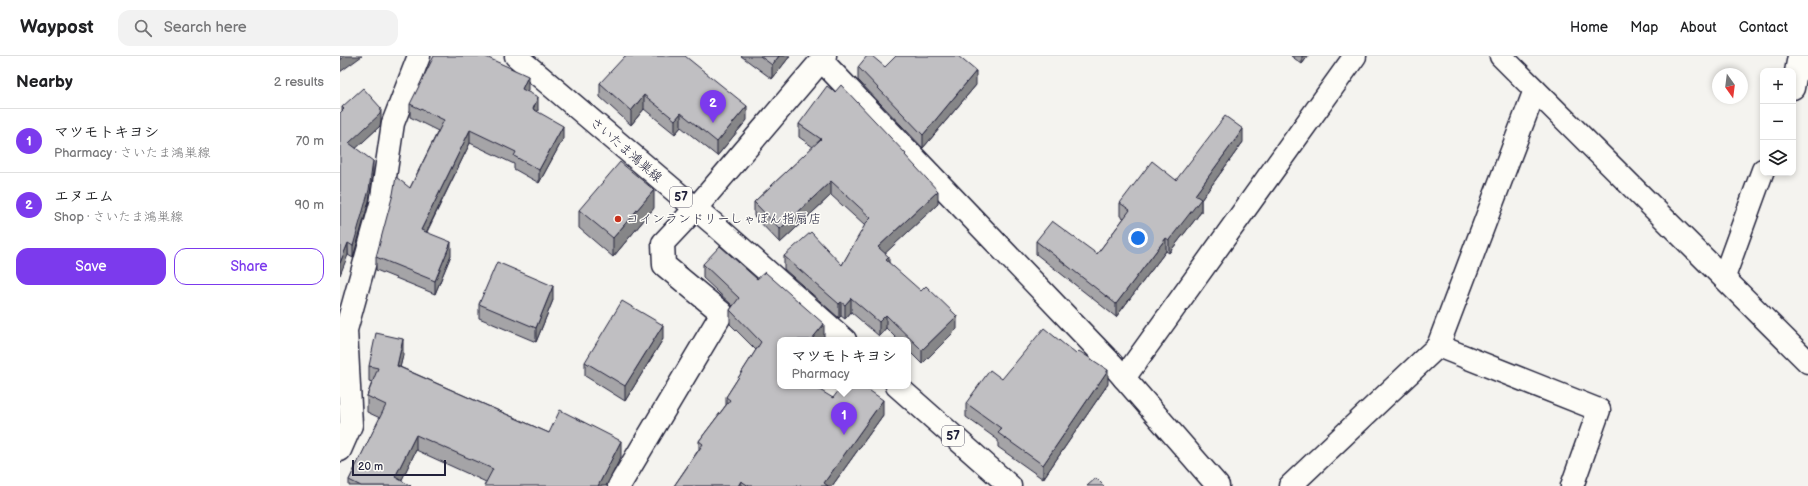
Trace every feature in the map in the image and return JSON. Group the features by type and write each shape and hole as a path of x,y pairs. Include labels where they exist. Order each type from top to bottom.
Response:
{"street":[{"path":"340,450 351,425 346,330 381,204 393,122 419,56"},
{"name":"さいたま鴻巣線","path":"516,56 696,209 842,337"},
{"path":"1124,378 1355,56"},
{"path":"1501,56 1808,362"},
{"path":"1796,72 1799,56"},
{"path":"619,486 722,313 664,265 663,243 696,209 823,59 1124,378 1218,486"},
{"path":"1290,486 1438,346 1535,90"},
{"path":"1724,277 1761,176"},
{"path":"1438,346 1599,410 1572,486"},
{"name":"57","path":"900,389 1010,486"}],"building":[{"path":"434,56 484,56 528,76 522,89 538,97 533,109 563,126 539,170 514,156 516,152 470,130 421,230 451,242 435,281 376,257 393,194 396,177 410,188 444,120 410,104"},
{"path":"625,56 685,56 747,106 717,142 681,113 675,120 644,95 631,111 600,83"},
{"path":"760,56 779,56 772,65"},
{"path":"867,56 872,56 885,67 896,56 958,56 976,71 923,135 858,67"},
{"path":"841,85 906,154 905,155 938,191 878,247 889,257 886,260 921,291 926,286 957,316 922,350 911,339 911,337 909,337 886,315 879,322 851,298 845,305 841,302 839,304 784,256 811,232 842,265 866,223 871,218 831,181 780,229 754,202 821,139 799,124 827,86 835,92"},
{"path":"363,88 381,108 380,114 349,143 373,161 369,190 353,246 348,243 340,263 340,113 344,109 342,107"},
{"path":"1225,116 1243,129 1195,195 1201,199 1169,240 1166,238 1116,304 1036,241 1052,221 1097,254 1130,210 1120,203 1152,161 1176,180"},
{"path":"620,162 654,190 613,238 579,210"},
{"path":"720,246 757,279 765,272 824,324 813,337 777,337 777,389 818,389 833,398 840,389 867,389 883,400 824,483 828,486 749,486 741,481 738,486 674,486 703,444 699,441 730,400 726,397 761,342 730,310 739,298 703,264"},
{"path":"497,262 553,286 536,328 479,304"},
{"path":"622,301 663,325 625,386 585,362"},
{"path":"1044,328 1076,354 1079,351 1108,370 1043,465 998,433 1002,429 966,403 990,370 1002,379"},
{"path":"376,333 403,339 397,366 549,433 560,410 621,441 598,486 484,486 493,469 416,435 395,477 411,486 361,486 349,480 386,405 367,396 378,368 369,366"},
{"path":"1096,478 1104,486 1087,486"}],"place":[{"name":"エヌエム","path":"713,123"},
{"name":"コインランドリーしゃぼん指扇店","path":"618,219"},
{"name":"マツモトキヨシ","path":"844,435"}]}
